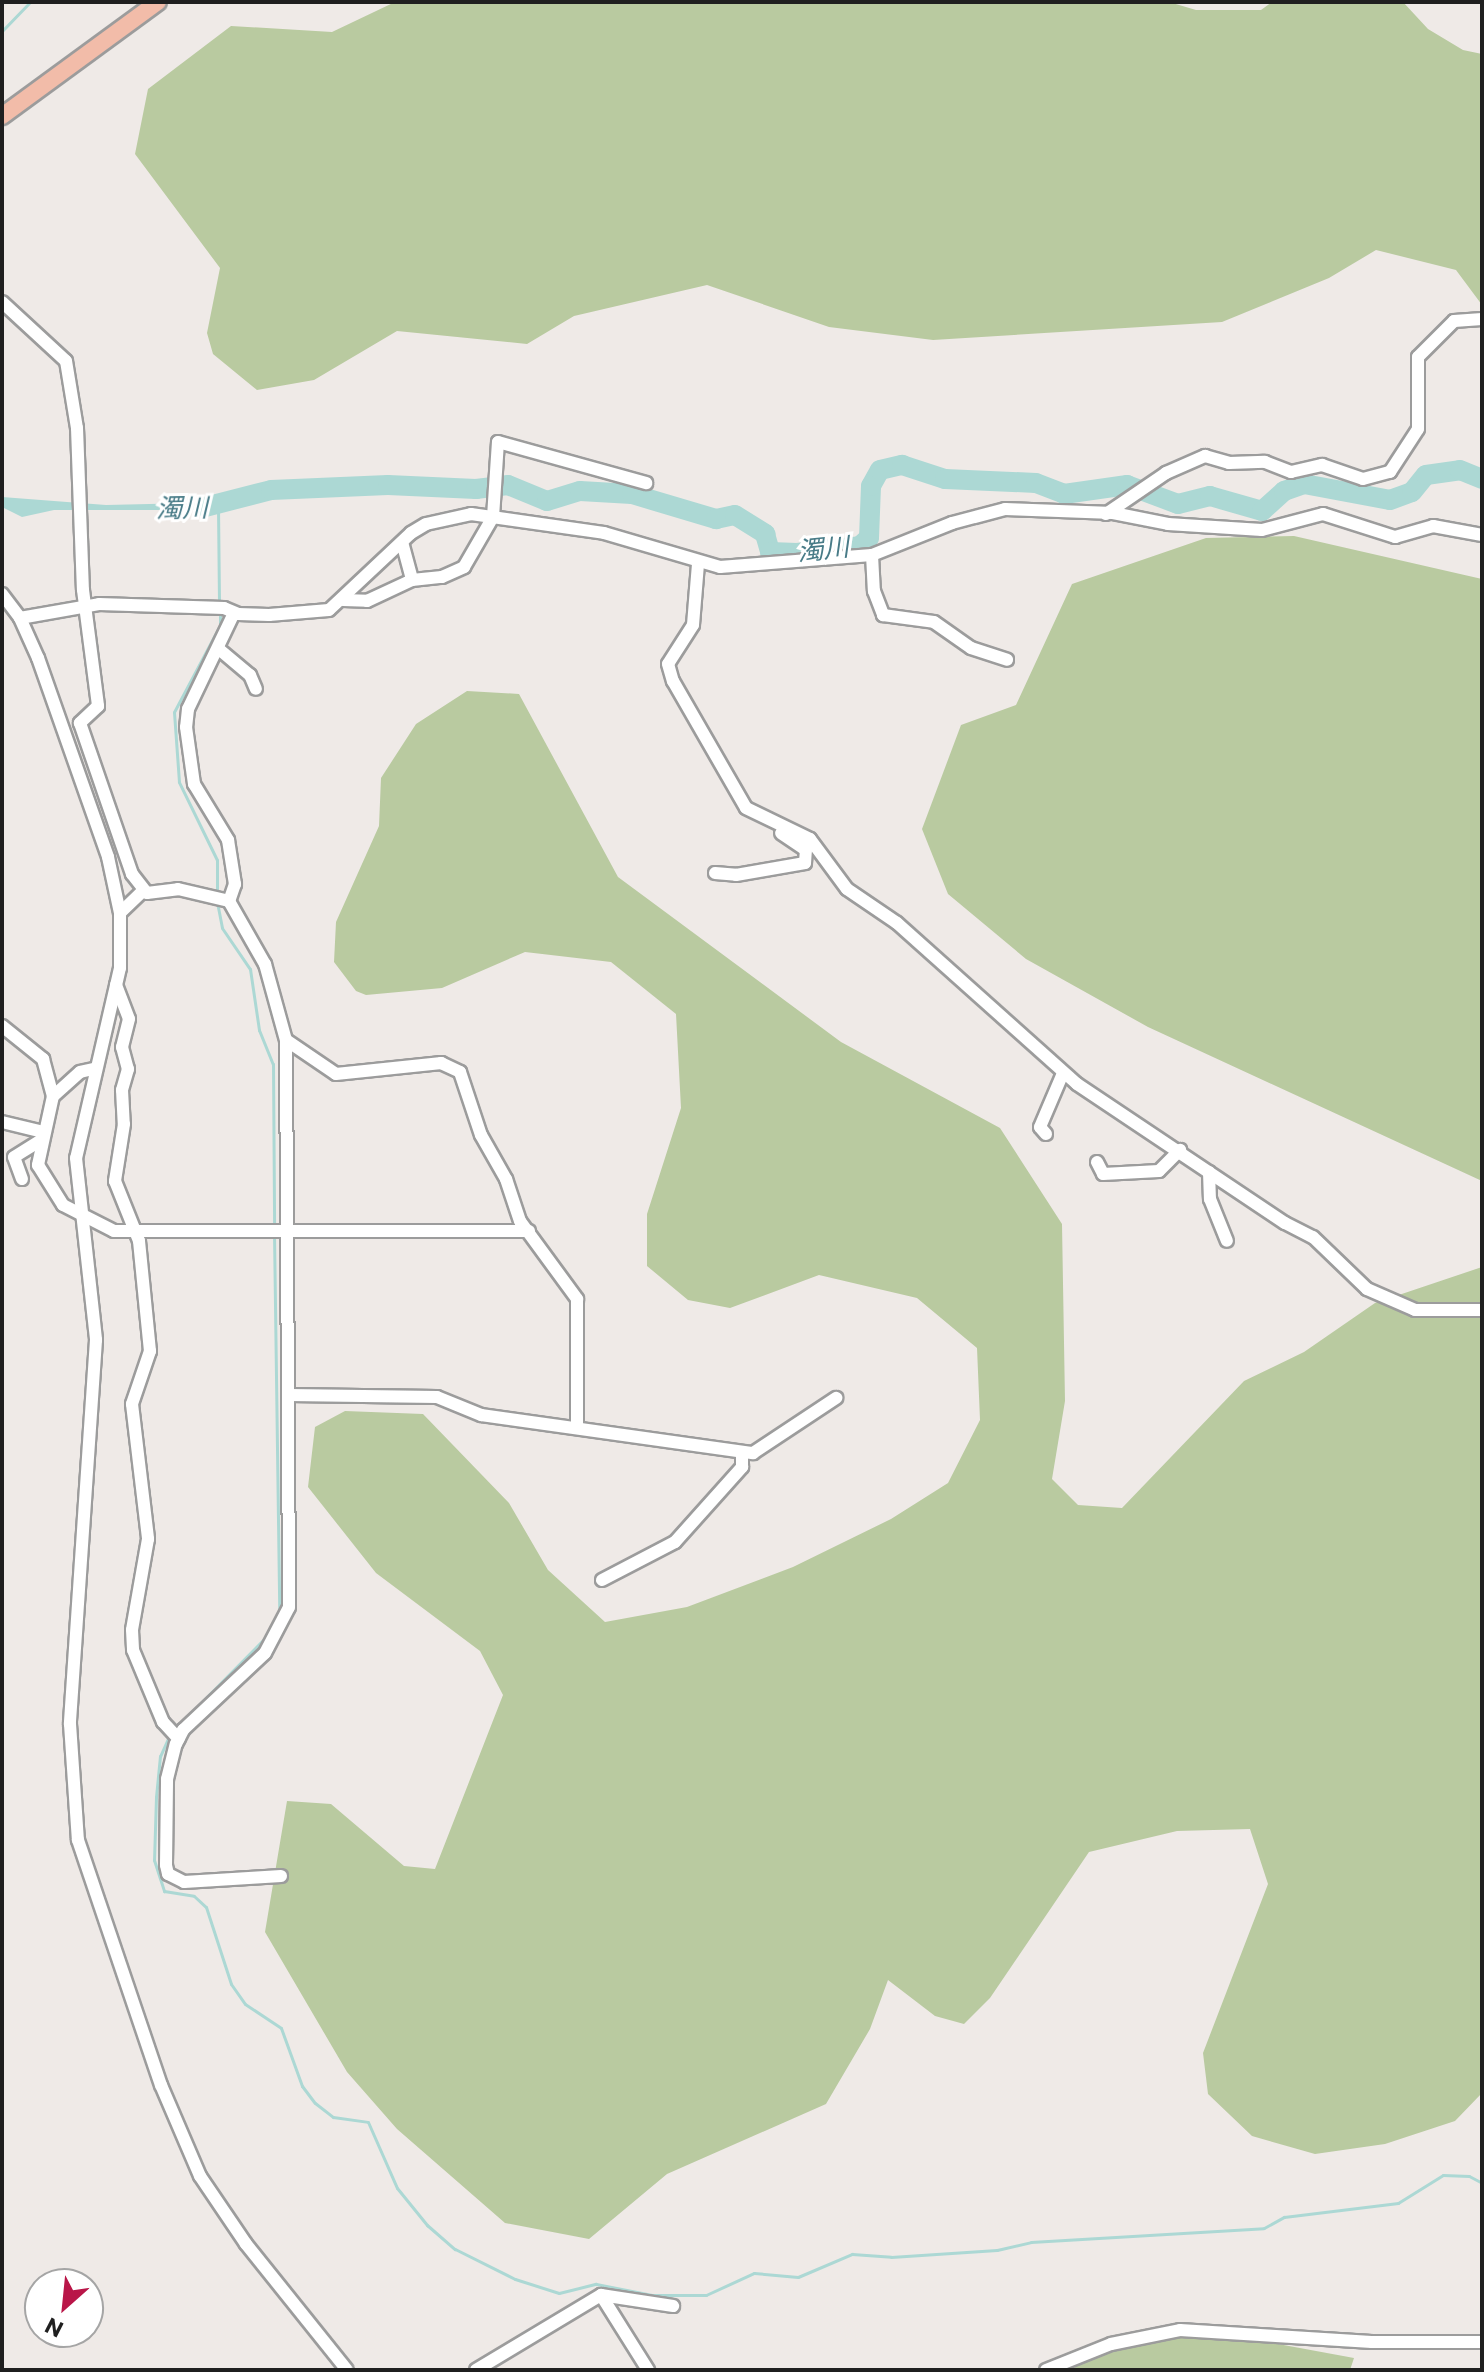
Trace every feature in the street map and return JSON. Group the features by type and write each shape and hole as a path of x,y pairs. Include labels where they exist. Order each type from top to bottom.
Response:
{"main road":[{"path":"2,116 158,2"}],"street":[{"path":"2,302 66,361 83,499 84,604 98,706 80,723 132,874 144,890 153,894 178,889 219,900 265,964 286,1040 277,1229 289,1395 287,1616 265,1653 174,1735"},
{"path":"1106,514 1166,473 1205,456 1229,463 1265,462 1291,472 1322,465 1363,479 1383,476 1408,452 1418,429 1418,357 1454,321 1482,319"},
{"path":"343,600 367,601 412,580 442,577 464,567 493,517 498,442 646,483"},
{"path":"20,618 84,604 223,610 329,610 402,542 447,517 493,517 604,533 698,564 720,567 872,555 952,523 1005,509 1106,514 1168,524 1262,530 1323,514 1395,537 1433,526 1482,535"},
{"path":"402,542 412,580"},
{"path":"872,555 874,591 883,615 934,622 971,648 1007,660"},
{"path":"698,564 693,625 671,655 673,681 746,808 806,850 805,863 736,875 715,873"},
{"path":"2,594 20,618 108,857 120,913 116,985 93,1069 76,1158 96,1340 70,1724 78,1840 161,2085 200,2176 246,2244 347,2370"},
{"path":"219,900 235,884 228,840 194,784 186,727 188,709 220,650 223,610"},
{"path":"220,650 250,675 256,689"},
{"path":"771,823 810,839 847,889 897,923 1063,1073 1209,1172 1313,1237 1344,1271 1389,1303 1444,1313 1482,1310"},
{"path":"120,913 144,890"},
{"path":"116,985 129,1019 122,1047 128,1069 122,1090 124,1124 115,1181 135,1231 150,1351 146,1374 132,1404 148,1539 132,1630 133,1650 174,1735 167,1779 168,1874 184,1882 281,1876"},
{"path":"2,1026 43,1059 53,1096 38,1165 45,1178 63,1205 114,1231 529,1231"},
{"path":"286,1040 336,1074 441,1063 460,1072 481,1135 529,1231 577,1299 577,1428"},
{"path":"53,1096 80,1072 93,1069"},
{"path":"1046,1134 1040,1127 1063,1073"},
{"path":"2,1122 42,1136"},
{"path":"22,1179 14,1169 14,1157 42,1136"},
{"path":"1097,1162 1103,1174 1159,1171 1180,1150"},
{"path":"1209,1172 1210,1199 1227,1241"},
{"path":"289,1395 437,1397 481,1415 753,1453 836,1398"},
{"path":"602,1580 659,1555 675,1542 742,1467 742,1452"},
{"path":"601,2295 648,2370"},
{"path":"476,2370 601,2295 673,2306"},
{"path":"1046,2370 1111,2344 1180,2330 1372,2342 1482,2342"}],"green space":[{"path":"395,2 1169,2 1196,10 1261,10 1272,2 1403,2 1428,29 1463,50 1482,54 1482,305 1456,270 1376,250 1329,278 1222,322 933,340 829,327 707,285 574,316 527,344 397,331 314,380 257,390 213,354 207,333 220,268 135,154 148,89 231,26 332,32"},
{"path":"1294,536 1482,579 1482,1181 1148,1027 1026,959 948,894 922,829 961,725 1016,705 1072,584 1206,538"},
{"path":"467,691 519,694 618,877 841,1042 1000,1128 1062,1224 1065,1401 1052,1479 1078,1505 1122,1508 1244,1381 1304,1352 1375,1303 1482,1267 1482,2093 1455,2121 1385,2144 1315,2154 1252,2136 1208,2094 1203,2053 1268,1884 1250,1829 1177,1831 1089,1852 990,1998 964,2024 935,2016 888,1980 870,2029 826,2104 667,2174 589,2239 505,2223 397,2129 347,2072 265,1932 287,1801 331,1804 404,1866 435,1869 503,1695 480,1651 376,1573 308,1487 315,1427 345,1411 423,1414 509,1503 548,1570 605,1622 687,1607 793,1567 891,1519 948,1483 980,1420 977,1348 917,1298 819,1275 730,1308 688,1300 647,1266 647,1214 681,1108 676,1014 611,962 525,952 442,988 366,995 356,991 334,962 336,922 379,826 381,778 416,724"},
{"path":"1219,2333 1354,2358 1350,2370 1071,2370 1112,2343"}],"water":[{"name":"濁川","path":"2,497 106,505 235,502 215,510 54,510 22,517 2,507"}],"waterway":[{"path":"2,31 30,2"},
{"name":"濁川","path":"205,507 271,490 388,485 476,489 508,485 547,501 580,491 632,494 716,519 735,515 765,534 770,552 797,553 860,546 869,538 871,486 880,470 902,465 945,479 1036,483 1064,494 1127,485 1178,504 1210,496 1262,511 1284,491 1304,484 1390,500 1412,492 1426,475 1460,470 1482,479"},
{"path":"218,507 219,603"},
{"path":"217,895 217,860 179,782 174,712 220,625 220,611"},
{"path":"217,902 222,928 250,969 259,1030 273,1064 274,1226"},
{"path":"274,1233 279,1613"},
{"path":"176,1728 269,1634"},
{"path":"170,1734 160,1756 156,1797 154,1860 164,1891 194,1896 206,1907 231,1984 245,2004 281,2028 302,2086 315,2103 333,2117 368,2122 397,2188 427,2225 455,2249 515,2279 559,2293 596,2284 652,2295 706,2295 754,2273 798,2277 852,2254 891,2257 997,2250 1031,2242 1264,2228 1284,2217 1398,2203 1443,2175 1469,2176 1482,2183"}]}
